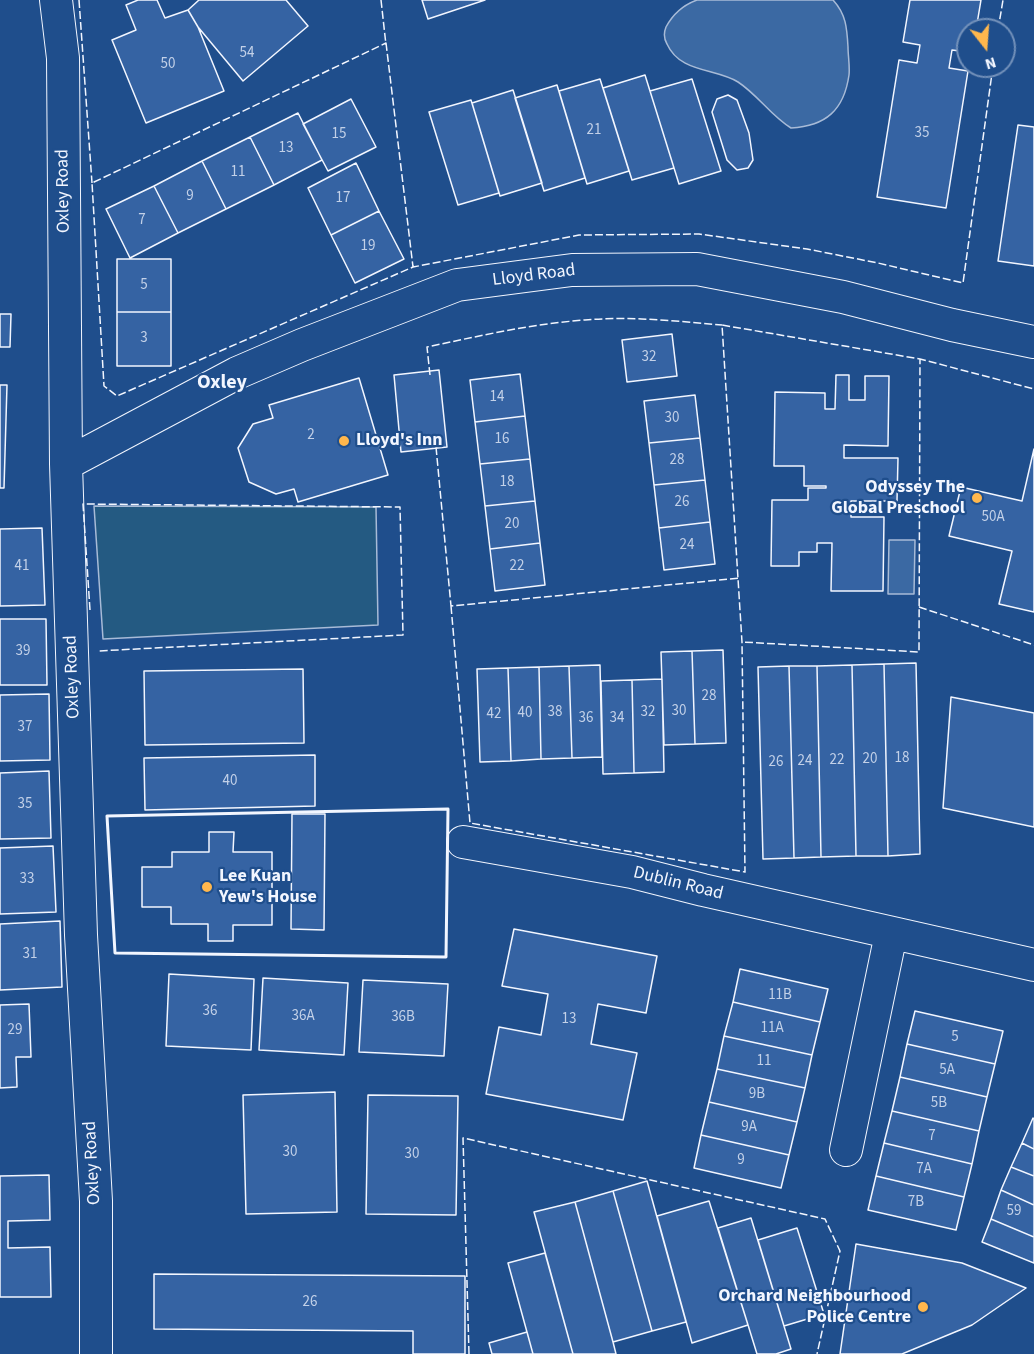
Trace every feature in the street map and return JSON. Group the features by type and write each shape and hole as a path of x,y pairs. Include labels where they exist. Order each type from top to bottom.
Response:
{"street":[{"name":"Oxley Road","path":"56,0 63,58 66,464 81,935 96,1201 96,1354"},
{"name":"Lloyd Road","path":"66,464 237,373 436,293 457,285 572,270 697,269 843,297 952,325 1034,342"},
{"name":"Dublin Road","path":"463,842 632,872 891,934 1034,965"},
{"path":"846,1150 891,934"}],"shaded area":[{"path":"697,0 833,0 845,22 849,65 847,87 838,107 823,120 803,127 791,128 738,82 680,60 666,42 665,29 679,10"},
{"path":"94,506 376,507 378,625 103,639"},
{"path":"889,540 915,540 914,594 888,594"}],"building":[{"path":"138,0 157,0 165,18 188,10 198,27 224,91 146,123 112,40 136,30 126,5"},
{"path":"199,0 286,0 308,26 243,81 198,27 188,10"},
{"path":"422,0 485,0 428,19"},
{"path":"910,0 981,0 978,18 956,18 956,50 952,50 949,68 956,69 956,78 967,78 946,208 877,197 899,60 917,63 920,45 903,42"},
{"path":"645,75 674,168 632,180 603,88"},
{"path":"600,79 629,171 587,184 559,91"},
{"path":"692,79 721,171 679,184 650,91"},
{"path":"557,85 585,178 544,191 515,98"},
{"path":"513,90 542,183 500,196 472,103"},
{"path":"728,95 737,100 749,133 753,160 748,168 737,170 727,160 712,112 717,99"},
{"path":"351,99 376,147 328,171 303,124"},
{"path":"471,100 499,193 458,205 429,112"},
{"path":"298,113 322,160 274,185 250,137"},
{"path":"1018,125 1034,127 1034,266 998,261"},
{"path":"250,137 274,185 226,209 202,161"},
{"path":"202,161 226,209 178,233 154,186"},
{"path":"356,163 379,211 331,235 308,188"},
{"path":"154,186 178,233 130,258 106,209"},
{"path":"379,211 404,259 355,283 331,235"},
{"path":"117,259 171,259 171,312 117,312"},
{"path":"117,312 171,312 171,366 117,366"},
{"path":"0,314 11,314 10,347 0,347"},
{"path":"672,334 677,376 627,382 622,340"},
{"path":"439,370 447,447 401,452 394,375"},
{"path":"520,374 525,416 475,422 470,380"},
{"path":"836,375 849,375 849,400 865,400 865,376 889,376 888,446 844,445 844,458 898,458 897,501 851,501 851,517 884,517 883,591 831,591 832,543 817,543 817,552 799,552 799,566 771,566 772,500 808,500 808,488 826,488 826,486 804,486 804,466 774,466 775,392 825,393 825,409 835,409"},
{"path":"359,378 388,475 298,502 294,489 276,494 249,482 238,448 253,424 273,418 269,405"},
{"path":"0,385 7,385 4,488 0,488"},
{"path":"695,395 700,438 649,443 644,401"},
{"path":"525,416 530,459 480,464 475,422"},
{"path":"700,438 705,480 654,485 649,443"},
{"name":"Odyssey The Global Preschool","path":"1034,449 1034,612 999,604 1012,551 949,536 961,487 1022,501"},
{"path":"530,459 535,501 485,506 480,464"},
{"path":"705,480 710,522 659,528 654,485"},
{"path":"535,501 540,543 490,549 485,506"},
{"path":"710,522 715,564 664,570 659,528"},
{"path":"42,528 45,605 0,606 0,529"},
{"path":"540,543 545,585 495,591 490,549"},
{"path":"0,619 46,619 47,685 0,685"},
{"path":"723,650 726,743 695,744 692,651"},
{"path":"692,651 695,744 664,745 661,652"},
{"path":"916,663 920,854 888,856 884,664"},
{"path":"884,664 888,856 856,856 852,665"},
{"path":"600,665 602,757 572,758 569,666"},
{"path":"852,665 856,856 821,857 817,666"},
{"path":"569,666 572,758 541,759 539,667"},
{"path":"789,666 817,666 821,857 794,858"},
{"path":"789,666 794,858 763,859 758,667"},
{"path":"539,667 541,759 511,761 508,668"},
{"path":"508,668 511,761 480,762 477,669"},
{"path":"303,669 304,743 145,745 144,671"},
{"path":"662,679 664,772 634,773 632,680"},
{"path":"632,680 634,773 603,774 601,681"},
{"path":"49,694 50,760 0,761 0,695"},
{"path":"951,697 1034,713 1034,827 943,808"},
{"path":"315,755 315,806 145,810 144,758"},
{"path":"49,771 51,838 0,839 0,773"},
{"path":"292,814 325,814 324,930 291,929"},
{"name":"Lee Kuan Yew's House","path":"209,832 234,832 233,852 272,852 272,925 233,925 233,941 208,941 208,924 171,924 171,907 142,907 142,867 172,867 172,852 209,852"},
{"path":"53,846 56,912 0,914 0,848"},
{"path":"60,921 62,987 0,990 0,924"},
{"path":"514,929 657,956 646,1013 598,1004 591,1044 637,1053 623,1120 486,1094 499,1027 541,1035 548,994 502,986"},
{"path":"740,969 828,989 820,1022 733,1002"},
{"path":"169,974 254,979 251,1050 166,1046"},
{"path":"263,978 348,983 344,1055 259,1050"},
{"path":"363,980 448,984 444,1056 359,1052"},
{"path":"733,1002 820,1022 812,1055 724,1036"},
{"path":"29,1004 31,1057 16,1057 17,1087 0,1088 0,1005"},
{"path":"915,1011 1003,1031 995,1064 907,1044"},
{"path":"724,1036 812,1055 805,1088 717,1069"},
{"path":"907,1044 995,1064 987,1097 900,1077"},
{"path":"717,1069 805,1088 797,1122 709,1102"},
{"path":"900,1077 987,1097 979,1131 892,1111"},
{"path":"335,1092 337,1212 246,1214 243,1095"},
{"path":"368,1095 458,1096 456,1215 366,1214"},
{"path":"709,1102 797,1122 789,1155 701,1135"},
{"path":"892,1111 979,1131 972,1164 884,1143"},
{"path":"1034,1119 1034,1149 1022,1143"},
{"path":"701,1135 789,1155 781,1188 694,1168"},
{"path":"884,1143 972,1164 964,1197 876,1176"},
{"path":"1022,1143 1034,1149 1034,1176 1011,1167"},
{"path":"1011,1167 1034,1176 1034,1205 1001,1190"},
{"path":"49,1175 50,1220 8,1221 8,1248 50,1247 51,1297 0,1297 0,1176"},
{"path":"876,1176 964,1197 956,1230 868,1210"},
{"path":"647,1181 686,1322 652,1331 613,1191"},
{"path":"1001,1190 1034,1205 1034,1237 991,1219"},
{"path":"613,1191 652,1331 613,1342 575,1202"},
{"path":"709,1201 748,1325 692,1343 657,1216"},
{"path":"575,1202 616,1354 573,1354 534,1212"},
{"path":"751,1218 791,1349 776,1354 757,1354 718,1228"},
{"path":"991,1219 1034,1237 1034,1263 982,1242"},
{"path":"797,1228 824,1314 784,1326 758,1240"},
{"name":"Orchard Neighbourhood Police Centre","path":"856,1244 962,1263 1026,1288 972,1325 902,1354 840,1354"},
{"path":"545,1253 573,1354 533,1354 508,1263"},
{"path":"154,1274 465,1276 465,1354 413,1354 413,1331 154,1329"},
{"path":"527,1332 533,1354 492,1354 489,1343"}],"fence":[{"path":"79,0 92,183"},
{"path":"381,0 386,45"},
{"path":"1000,18 1003,0"},
{"path":"386,43 413,267 117,396 104,386 92,183 386,43"},
{"path":"413,265 413,267 579,235 699,234 807,249 963,283 991,78"},
{"path":"430,375 427,347 525,327 602,319 722,325"},
{"path":"451,606 470,823 745,872 742,642 722,325 920,359 919,652 742,642"},
{"path":"920,361 920,359 1034,389"},
{"path":"436,447 451,606 740,578"},
{"path":"90,610 83,504 400,507 403,635 98,651"},
{"path":"919,607 1034,645"},
{"path":"469,1354 463,1138 825,1219 840,1251 817,1354"}],"wall":[{"path":"448,809 446,957 115,953 107,816 448,809"}],"place":[{"name":"Lloyd's Inn","path":"344,441"},
{"name":"Odyssey The Global Preschool","path":"977,498"},
{"name":"Lee Kuan Yew's House","path":"207,887"},
{"name":"Orchard Neighbourhood Police Centre","path":"923,1307"}],"district":[{"name":"Oxley","path":"222,384"}]}
